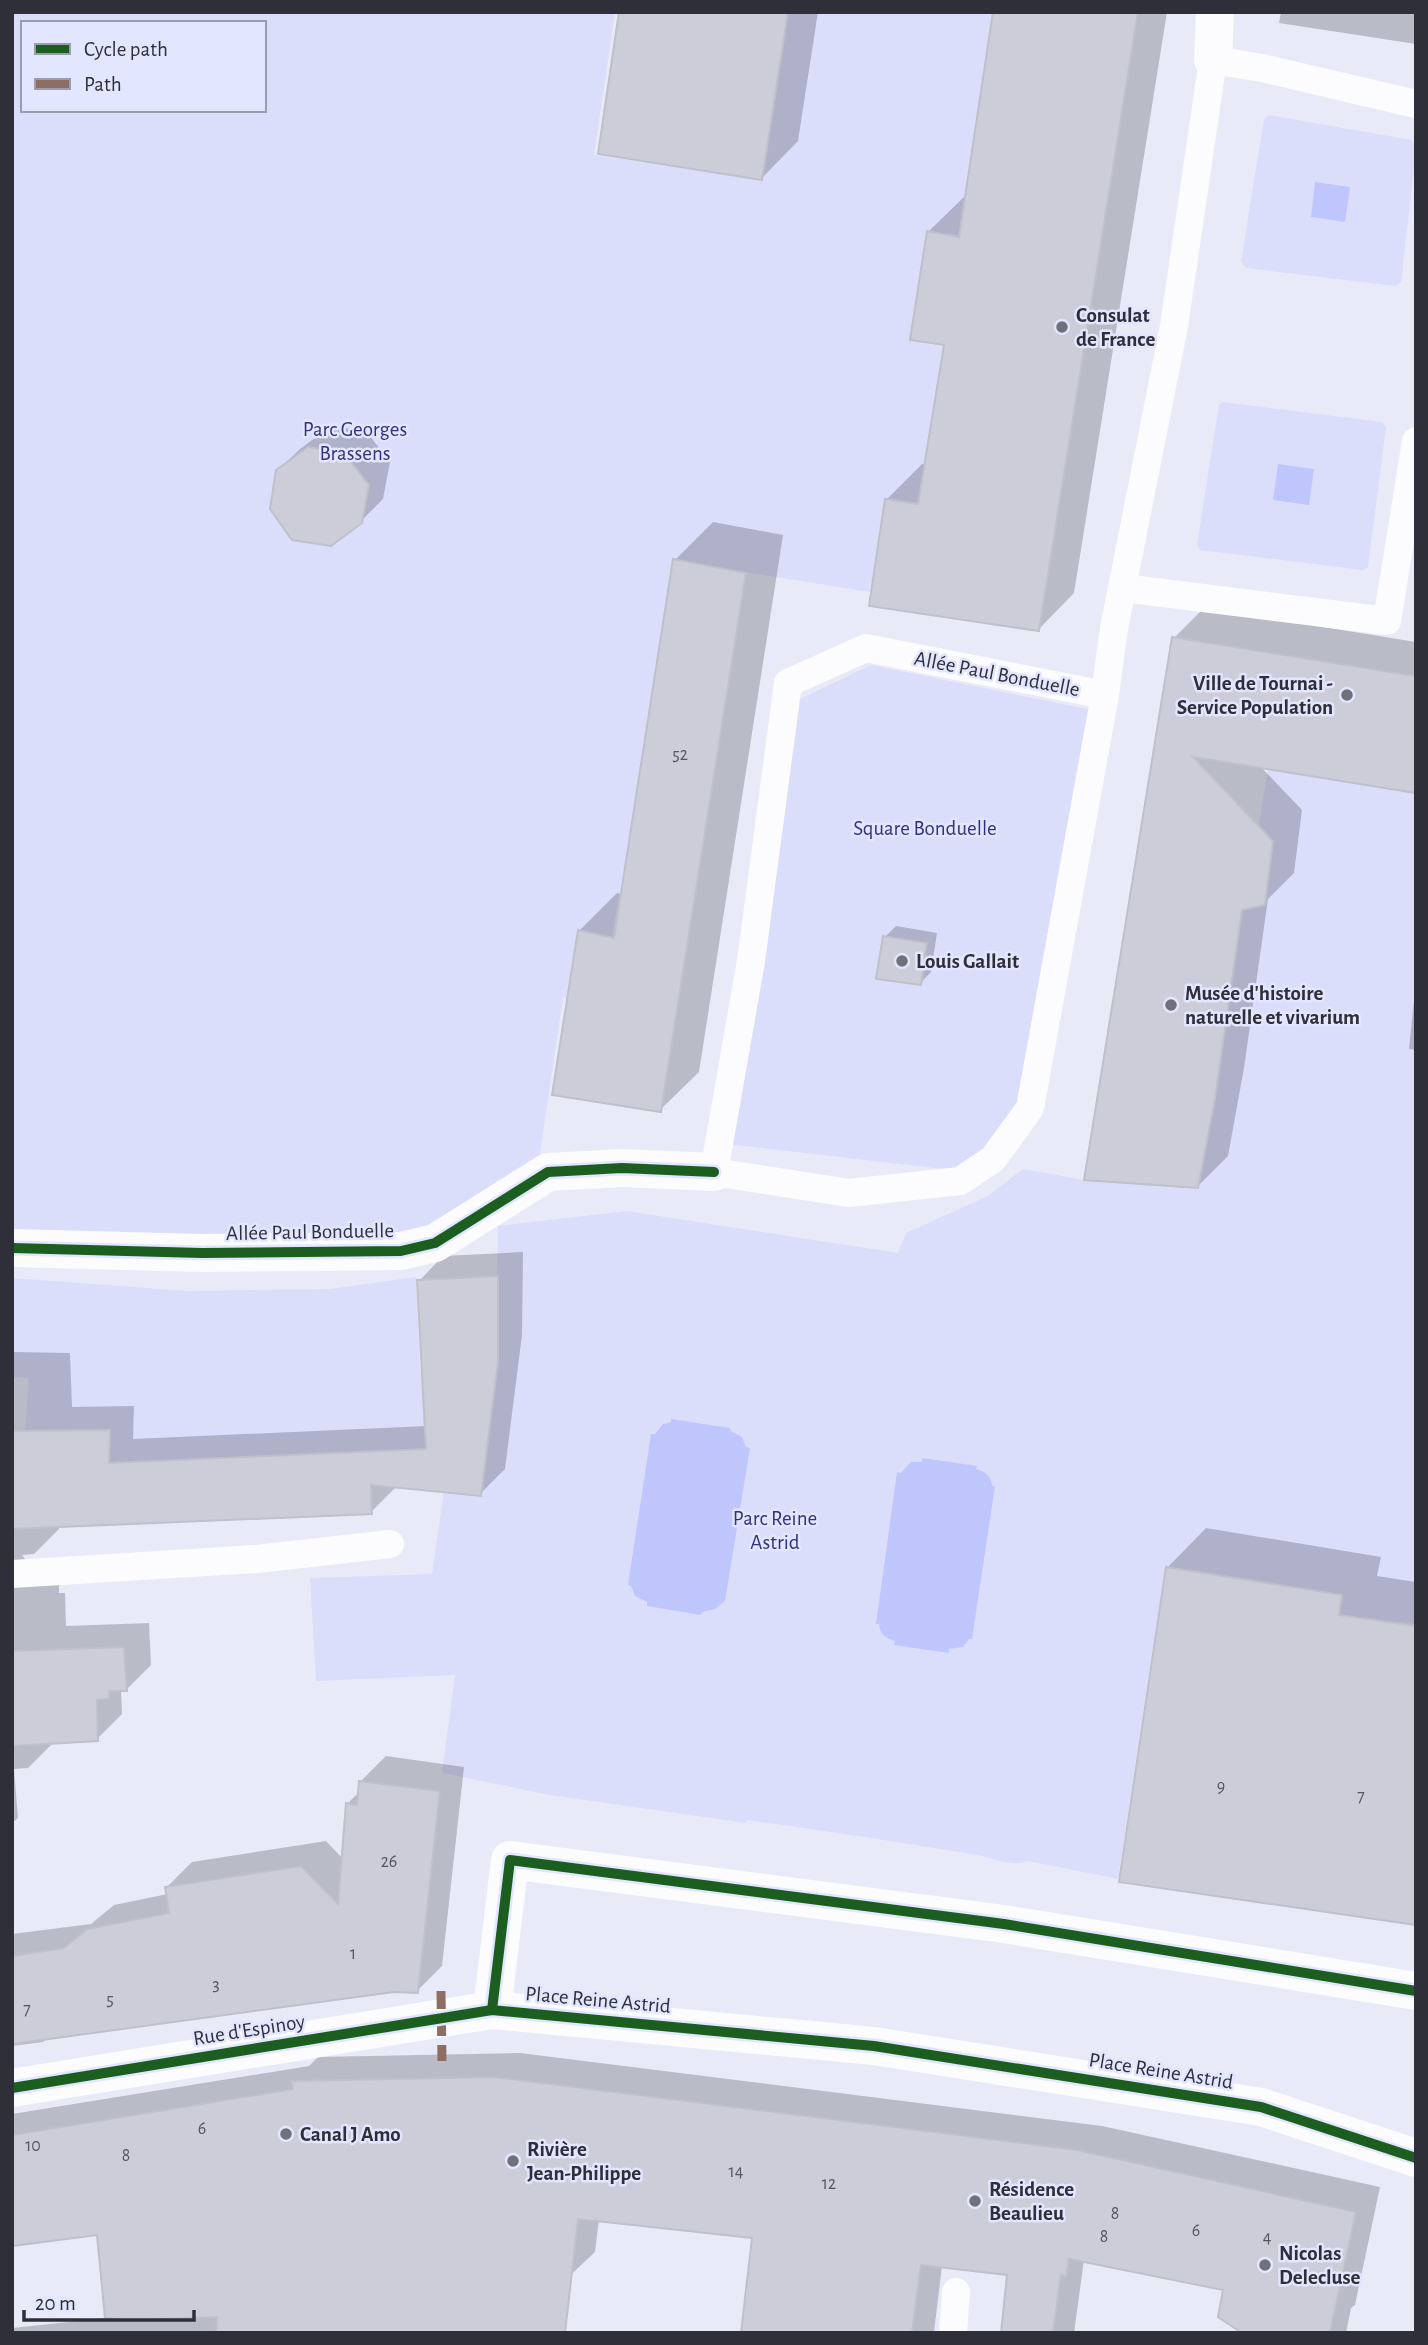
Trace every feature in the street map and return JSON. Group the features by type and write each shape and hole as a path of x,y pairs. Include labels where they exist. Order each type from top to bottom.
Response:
{"street":[{"path":"1213,60 1215,12"},
{"name":"Allée Paul Bonduelle","path":"12,1248 202,1254 401,1251 435,1243 548,1172 622,1168 714,1172"},
{"name":"Place Reine Astrid","path":"1416,1991 1004,1924 510,1860 492,2010 874,2046 1261,2107 1416,2158"},
{"name":"Rue d'Espinoy","path":"12,2088 492,2010"}],"lane":[{"path":"1105,695 1114,628 1174,326 1213,60 1262,68 1416,104"},
{"path":"1124,588 1387,621 1416,442"},
{"name":"Allée Paul Bonduelle","path":"866,648 1105,695 1030,1108 993,1159 960,1181 849,1194 714,1172 751,961 788,683 866,648"},
{"path":"12,1574 257,1559 390,1544"},
{"path":"953,2333 956,2292"}],"green space":[{"name":"Parc Georges Brassens","path":"12,12 615,12 594,155 760,180 786,12 993,12 959,235 926,232 910,340 944,347 919,503 885,499 870,592 677,561 612,937 581,931 569,996 563,998 539,1160 451,1230 195,1241 12,1235"},
{"path":"1269,115 1412,140 1416,150 1401,282 1396,286 1246,268 1241,262 1264,119"},
{"path":"1223,402 1382,422 1386,427 1368,567 1363,570 1200,550 1197,545 1219,405"},
{"name":"Square Bonduelle","path":"871,665 1097,711 1020,1103 969,1172 728,1144 798,700"},
{"name":"Parc Reine Astrid","path":"1270,755 1416,777 1416,1624 1340,1615 1341,1599 1165,1569 1118,1879 1028,1861 1014,1863 803,1828 747,1820 746,1823 550,1795 442,1773 455,1675 316,1681 310,1578 432,1574 444,1491 482,1495 488,1449 450,1448 108,1463 25,1431 29,1378 12,1377 12,1278 188,1291 330,1289 416,1277 420,1373 498,1369 498,1226 627,1211 898,1253 906,1233 988,1196 1023,1169 1084,1180 1196,1187 1215,1099 1242,910 1265,905 1273,841 1259,826"}],"water":[{"path":"1315,182 1350,187 1345,222 1311,217"},
{"path":"1278,464 1314,469 1309,505 1273,500"},
{"path":"671,1419 730,1428 742,1437 746,1447 750,1448 725,1601 701,1615 647,1606 647,1602 635,1596 628,1585 651,1434 655,1434 663,1424 671,1422"},
{"path":"922,1458 977,1466 976,1469 987,1475 992,1486 995,1486 972,1639 963,1647 949,1649 949,1653 894,1645 895,1641 884,1636 879,1624 876,1624 897,1472 901,1473 911,1462 922,1462"}],"building":[{"path":"619,12 788,12 762,180 598,154"},
{"path":"993,12 1138,12 1039,631 869,606 885,499 918,504 944,345 910,340 927,231 959,237"},
{"path":"308,447 344,453 369,485 362,523 331,546 292,540 270,509 276,470"},
{"path":"673,559 746,573 661,1112 552,1095 578,930 614,938"},
{"name":"Musée d'histoire naturelle et vivarium","path":"1172,637 1416,676 1416,793 1193,757 1273,841 1265,905 1242,910 1215,1099 1198,1188 1084,1180"},
{"name":"Louis Gallait","path":"883,936 927,943 921,985 876,979"},
{"path":"498,1276 498,1361 481,1496 371,1485 372,1514 12,1529 12,1431 110,1430 109,1463 426,1449 417,1280"},
{"path":"1166,1567 1342,1595 1339,1615 1416,1626 1416,1925 1119,1882"},
{"path":"124,1647 127,1691 109,1691 109,1699 97,1700 98,1741 12,1746 12,1651"},
{"path":"359,1781 440,1791 418,1993 394,1992 12,2044 12,1956 64,1948 87,1929 169,1913 165,1887 301,1866 338,1904 346,1803 357,1805"},
{"path":"494,2077 1077,2150 1356,2212 1330,2333 1242,2333 1218,2317 1223,2290 1069,2259 1066,2277 1061,2275 1053,2333 1001,2333 1007,2275 921,2265 912,2333 741,2333 752,2238 578,2219 565,2333 216,2333 217,2317 133,2320 105,2318 97,2235 12,2246 12,2135 293,2089 291,2081"}],"marked path":[{"path":"441,1991 442,2061"}],"cycle path":[{"path":"12,1248 202,1253 401,1251 435,1243 548,1172 622,1168 714,1172"},
{"path":"492,2010 510,1860 1004,1924 1416,1991"},
{"path":"12,2088 492,2010 874,2046 1261,2107 1416,2158"}],"place":[{"name":"Consulat de France","path":"1062,327"},
{"name":"Ville de Tournai - Service Population","path":"1347,695"},
{"name":"Louis Gallait","path":"902,961"},
{"name":"Musée d'histoire naturelle et vivarium","path":"1171,1005"},
{"name":"Canal J Amo","path":"286,2134"},
{"name":"Rivière Jean-Philippe","path":"513,2161"},
{"name":"Résidence Beaulieu","path":"975,2201"},
{"name":"Nicolas Delecluse","path":"1265,2265"}]}
